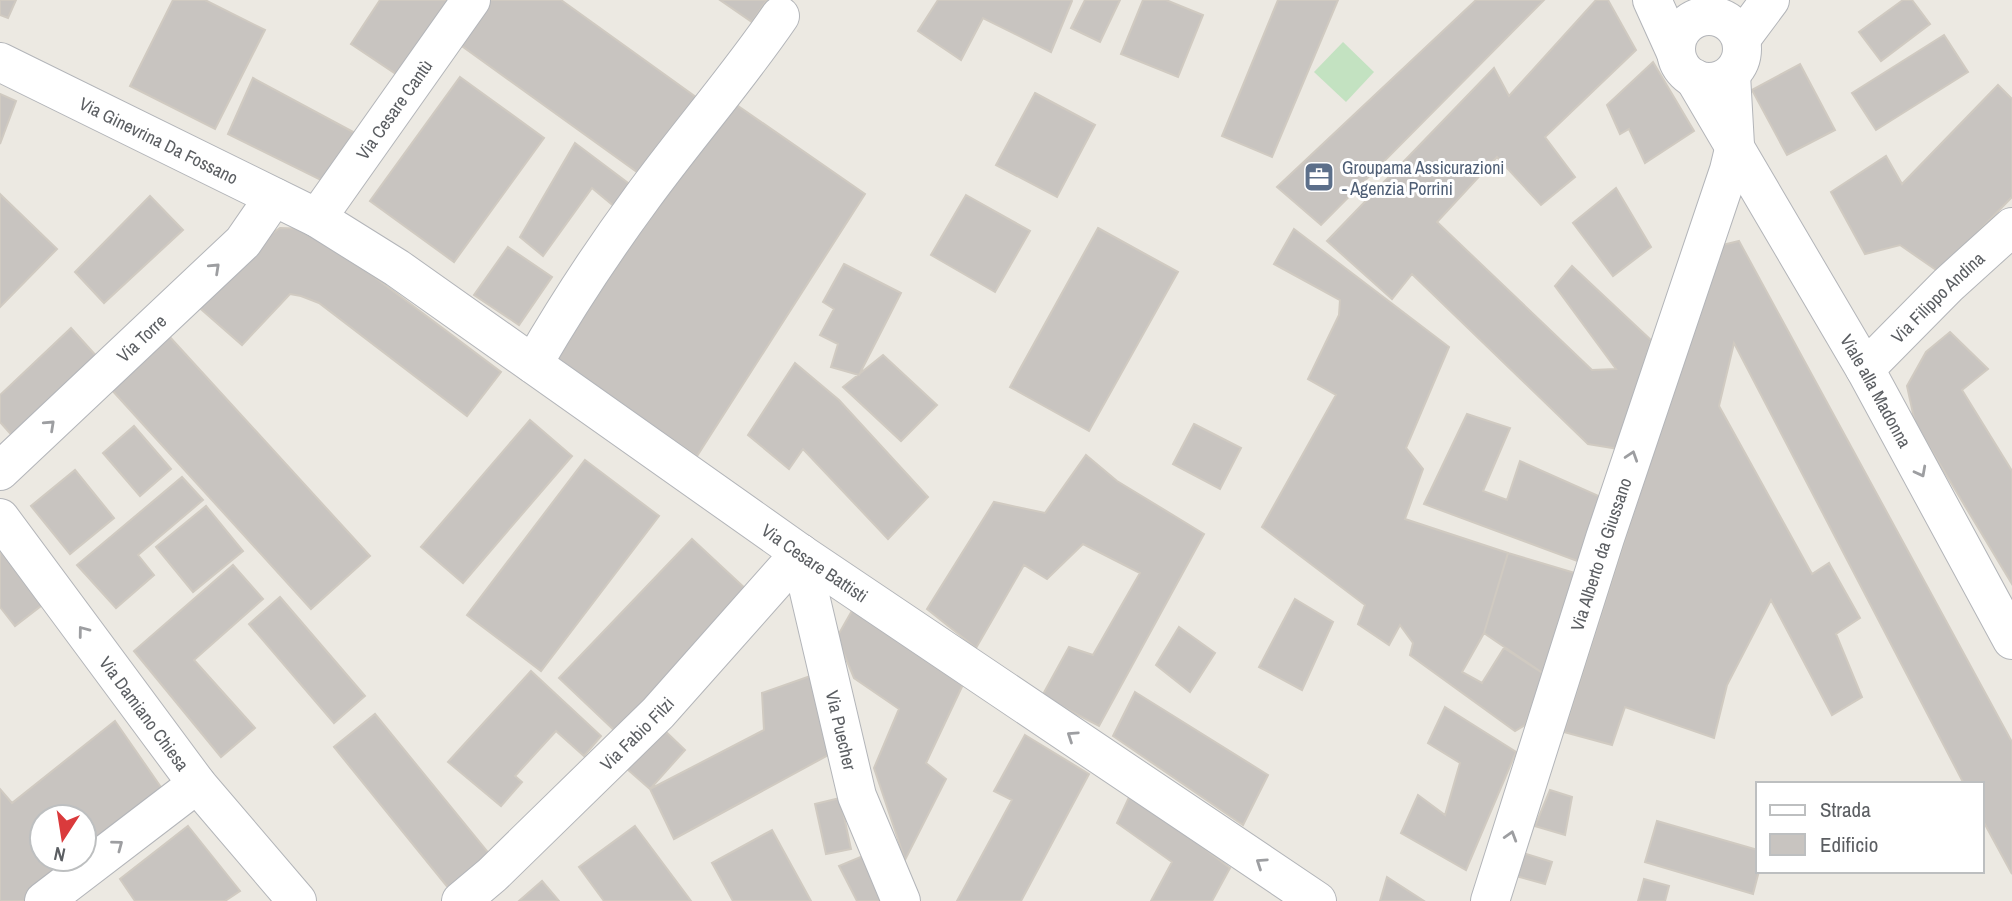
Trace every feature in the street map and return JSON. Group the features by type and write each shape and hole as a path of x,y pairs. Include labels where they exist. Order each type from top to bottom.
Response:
{"street":[{"name":"Via Cesare Cantù","path":"317,218 471,0"},
{"name":"Viale alla Madonna","path":"1654,0 1719,25"},
{"name":"Viale alla Madonna","path":"1654,0 1700,69 1735,145 1773,216 1865,369 2012,639"},
{"path":"1719,25 1755,0"},
{"path":"1719,25 1741,58 1700,69 1677,40 1684,28 1719,25 1770,0"},
{"path":"533,364 563,312 642,197 751,59 780,16"},
{"name":"Via Ginevrina Da Fossano","path":"0,62 317,218"},
{"name":"Via Alberto da Giussano","path":"1490,901 1605,538 1735,145"},
{"name":"Via Torre","path":"0,471 243,242 274,197"},
{"path":"1715,207 1742,204 1773,216"},
{"name":"Via Cesare Battisti","path":"317,218 397,268 800,553 1317,901"},
{"name":"Via Filippo Andina","path":"1865,369 1948,285 2012,227"},
{"name":"Via Damiano Chiesa","path":"0,518 197,784 297,901"},
{"name":"Via Fabio Filzi","path":"461,901 492,875 658,713 800,553"},
{"name":"Via Puecher","path":"800,553 857,796 901,901"},
{"path":"44,901 197,784"}],"green space":[{"path":"1343,42 1374,72 1346,102 1314,72"}],"building":[{"path":"0,0 16,0 8,18 0,15"},
{"path":"173,0 205,0 265,30 215,129 130,86"},
{"path":"380,0 455,0 402,78 351,44"},
{"path":"491,0 561,0 700,100 644,177 459,44"},
{"path":"720,0 767,0 752,22"},
{"path":"938,0 1072,1 1051,52 983,18 961,60 918,31"},
{"path":"1085,0 1120,0 1100,42 1071,28"},
{"path":"1143,0 1166,0 1203,15 1178,77 1121,54"},
{"path":"1278,0 1338,0 1272,157 1222,136"},
{"path":"1476,0 1544,0 1321,225 1277,187"},
{"path":"1596,0 1608,0 1636,50 1545,137 1575,177 1541,205 1497,157 1437,222 1592,370 1616,369 1555,286 1572,266 1651,340 1619,449 1588,444 1412,274 1392,299 1327,241 1494,68 1509,96"},
{"path":"1903,0 1912,0 1930,24 1881,61 1859,32"},
{"path":"1944,35 1968,72 1876,130 1852,93"},
{"path":"1653,62 1694,131 1645,163 1629,129 1620,134 1607,105"},
{"path":"1800,64 1835,130 1787,155 1752,90"},
{"path":"460,77 544,138 454,262 370,201"},
{"path":"253,78 355,133 327,183 228,134"},
{"path":"1998,85 2012,99 2012,197 1939,272 1900,245 1865,254 1831,192 1886,156 1902,184"},
{"path":"1035,93 1095,125 1057,197 996,165"},
{"path":"0,94 16,101 0,144"},
{"path":"728,99 865,194 697,456 554,359"},
{"path":"575,143 632,186 615,207 592,188 543,256 520,237"},
{"path":"1616,188 1651,247 1613,276 1573,223"},
{"path":"0,194 57,249 0,307"},
{"path":"966,195 1030,231 995,292 931,255"},
{"path":"150,196 183,230 104,303 75,272"},
{"path":"280,228 307,229 332,245 501,372 467,416 319,303 290,294 242,345 195,304 249,249"},
{"path":"1098,228 1178,272 1089,431 1010,387"},
{"path":"1294,229 1449,347 1406,448 1423,469 1405,519 1508,553 1484,633 1462,672 1482,683 1504,648 1544,674 1525,725 1515,731 1410,655 1413,643 1400,625 1389,645 1358,624 1365,605 1262,527 1336,395 1308,379 1339,315 1340,300 1274,264"},
{"path":"1739,241 2012,742 2012,874 1984,823 1984,782 1963,782 1734,343 1719,406 1812,574 1829,563 1860,618 1836,634 1862,697 1832,715 1771,600 1727,685 1714,738 1625,707 1612,745 1564,732 1718,246"},
{"path":"508,247 552,277 519,325 474,295"},
{"path":"844,264 901,293 859,375 831,367 838,344 820,335 834,309 823,302"},
{"path":"71,328 99,359 16,440 0,422 0,395"},
{"path":"1950,332 1988,369 1962,390 2012,471 2012,584 1915,423 1907,386 1926,352"},
{"path":"168,335 370,556 311,609 110,388"},
{"path":"883,355 937,405 901,441 843,387"},
{"path":"795,363 839,400 928,497 888,539 803,449 789,469 748,435"},
{"path":"1467,414 1510,428 1483,491 1507,500 1520,461 1603,498 1580,562 1424,504"},
{"path":"530,420 572,456 463,583 421,547"},
{"path":"1194,424 1241,448 1220,489 1173,464"},
{"path":"134,426 171,469 140,496 103,453"},
{"path":"1086,455 1117,481 1204,534 1099,726 1042,696 1069,647 1093,655 1140,573 1083,544 1047,579 1024,565 976,648 927,609 994,502 1045,513"},
{"path":"585,460 659,516 541,671 467,615"},
{"path":"75,470 114,518 70,554 31,506"},
{"path":"182,477 203,500 138,555 154,575 116,608 77,565"},
{"path":"206,506 243,551 193,592 156,547"},
{"path":"692,539 748,591 615,731 559,678"},
{"path":"0,540 50,599 15,626 0,607"},
{"path":"1508,553 1578,574 1544,674 1484,633"},
{"path":"233,565 263,599 194,660 255,728 221,757 134,651"},
{"path":"280,597 365,696 334,723 249,624"},
{"path":"1295,599 1333,622 1302,690 1259,667"},
{"path":"857,602 967,676 926,763 946,779 905,860 874,768 899,709 854,678 837,637"},
{"path":"1179,627 1215,653 1190,692 1156,665"},
{"path":"531,671 601,736 584,756 556,731 515,776 522,782 501,806 448,762"},
{"path":"813,675 832,753 674,839 650,789 764,730 762,693"},
{"path":"1135,692 1268,775 1243,825 1113,736"},
{"path":"1445,707 1516,752 1466,870 1401,833 1418,795 1445,815 1460,763 1428,743"},
{"path":"375,714 491,856 450,890 334,747"},
{"path":"115,721 165,793 98,844 98,803 28,803 28,873 61,873 26,901 0,901 0,789 12,803"},
{"path":"663,729 685,750 650,789 627,769"},
{"path":"1025,735 1089,774 1021,901 957,901 1012,800 994,791"},
{"path":"1550,790 1572,797 1565,835 1535,826"},
{"path":"1131,793 1230,868 1212,901 1151,901 1172,862 1117,823"},
{"path":"840,798 851,849 826,854 815,804"},
{"path":"1657,821 1756,849 1756,873 1758,873 1753,894 1645,862"},
{"path":"188,826 240,891 225,901 135,901 120,879"},
{"path":"635,826 691,901 604,901 579,867"},
{"path":"772,830 811,901 733,901 712,863"},
{"path":"870,853 888,901 857,901 839,866"},
{"path":"1523,853 1552,862 1545,884 1516,876"},
{"path":"1387,877 1424,901 1380,901"},
{"path":"1644,879 1669,886 1665,901 1638,901"},
{"path":"542,881 559,901 519,901"}],"place":[{"name":"Groupama Assicurazioni - Agenzia Porrini","path":"1319,177"}]}
